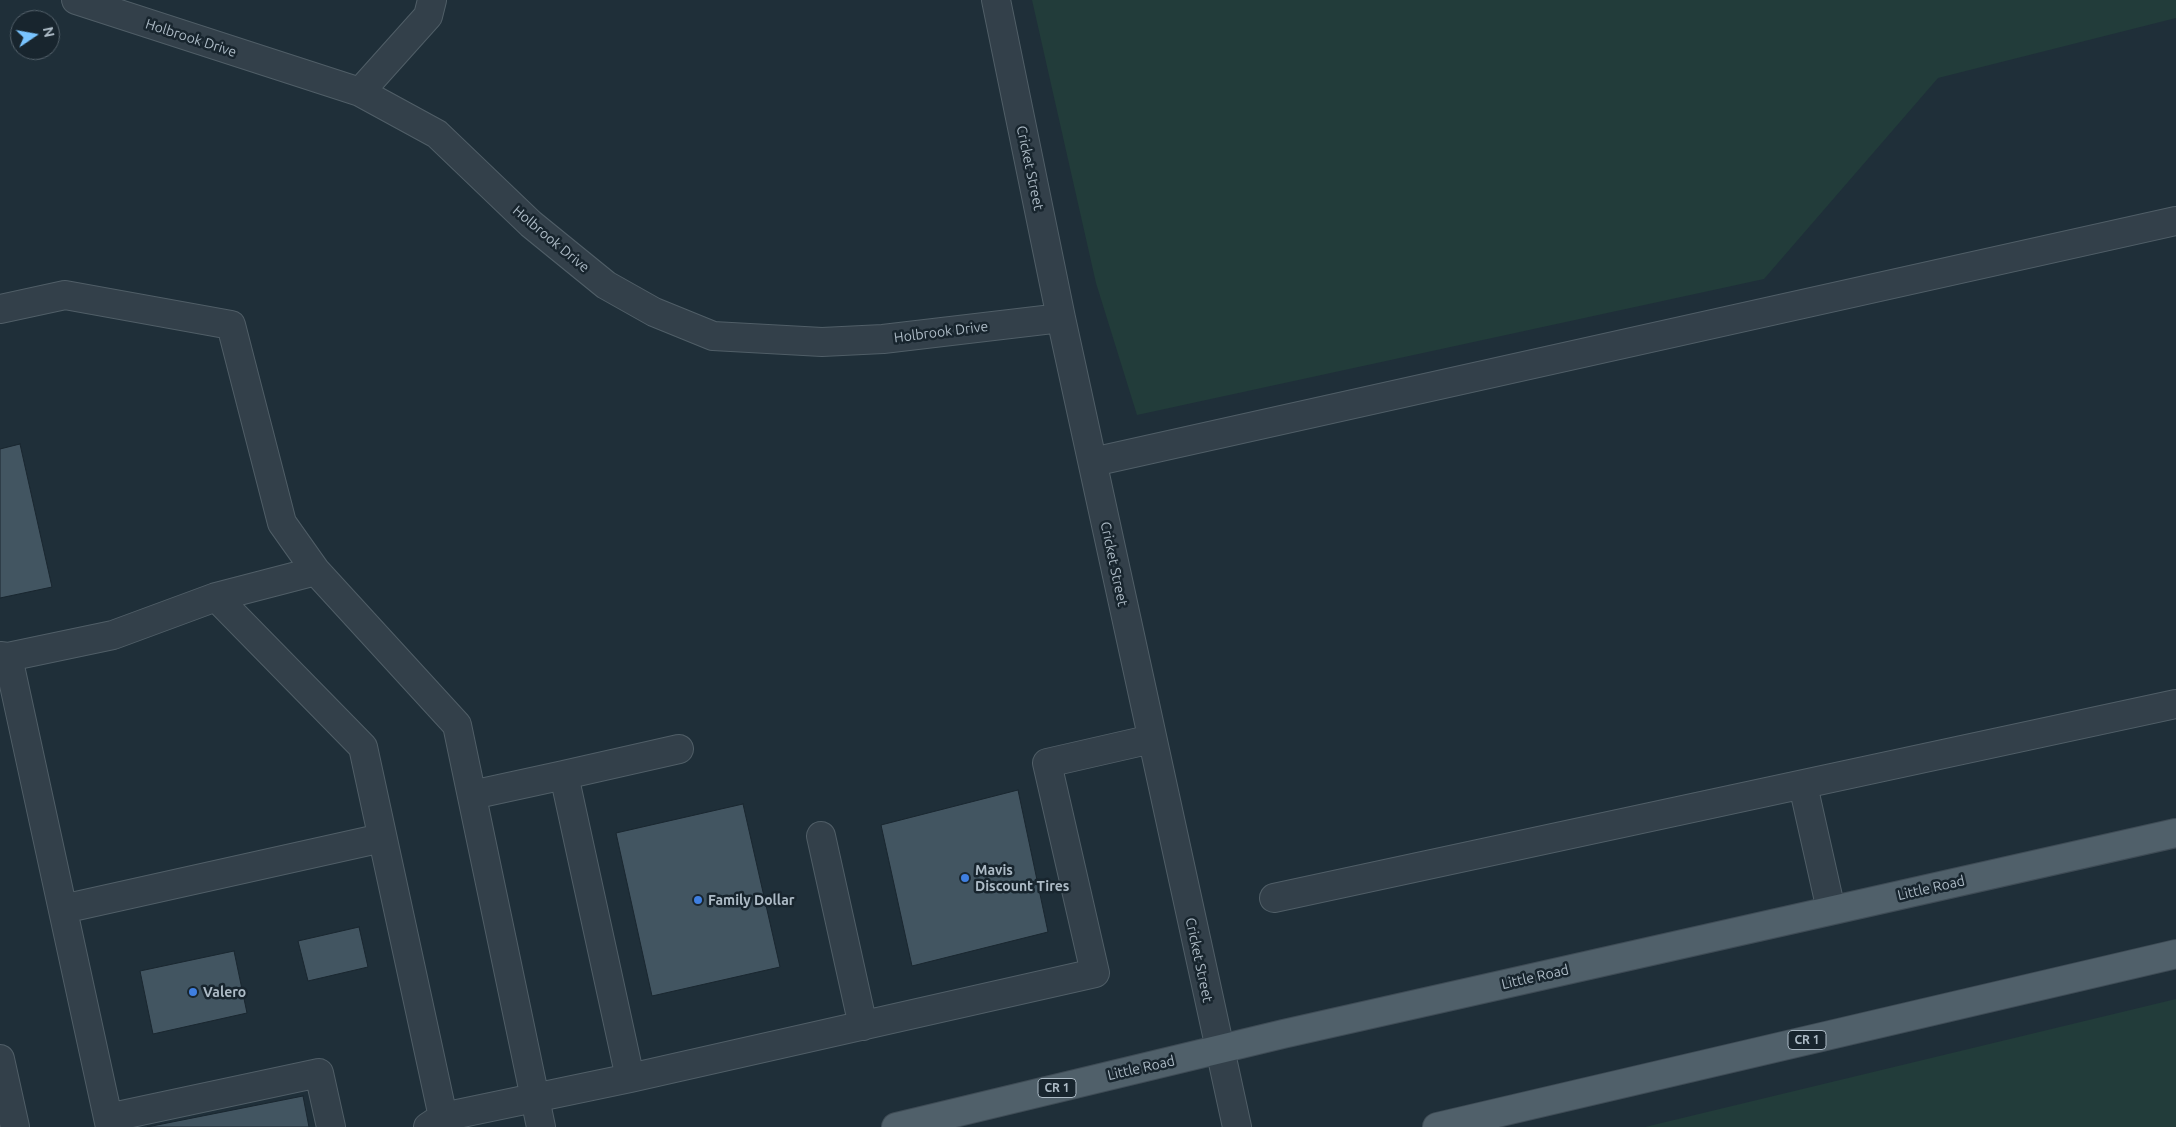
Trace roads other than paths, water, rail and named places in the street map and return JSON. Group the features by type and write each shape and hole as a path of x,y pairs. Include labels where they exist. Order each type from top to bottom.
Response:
{"main road":[{"name":"Little Road","path":"896,1127 1156,1063 1219,1051 1283,1034 2176,833"},
{"name":"CR 1","path":"1437,1127 2176,954"}],"street":[{"name":"Holbrook Drive","path":"76,0 360,92 437,134 531,224 606,285 654,312 712,336 822,342 883,339 1061,318"},
{"path":"360,92 428,16 432,0"},
{"name":"Cricket Street","path":"996,0 1061,318 1237,1127"},
{"path":"1092,462 2176,221"},
{"path":"0,309 65,295 231,325 282,523 316,571 457,725 541,1127"},
{"path":"316,571 216,597 113,635 4,657 63,909 109,1122 319,1073 330,1127"},
{"path":"216,597 363,747 436,1122 534,1096 630,1078 1095,973 1047,762 1152,739"},
{"path":"1274,898 2176,704"},
{"path":"472,795 679,749"},
{"path":"564,775 630,1078"},
{"path":"1803,785 1831,910"},
{"path":"821,836 863,1026"},
{"path":"63,909 382,838"},
{"path":"0,1059 15,1127"}],"place":[{"name":"Mavis Discount Tires","path":"965,878"},
{"name":"Family Dollar","path":"698,900"},
{"name":"Valero","path":"193,992"}]}
